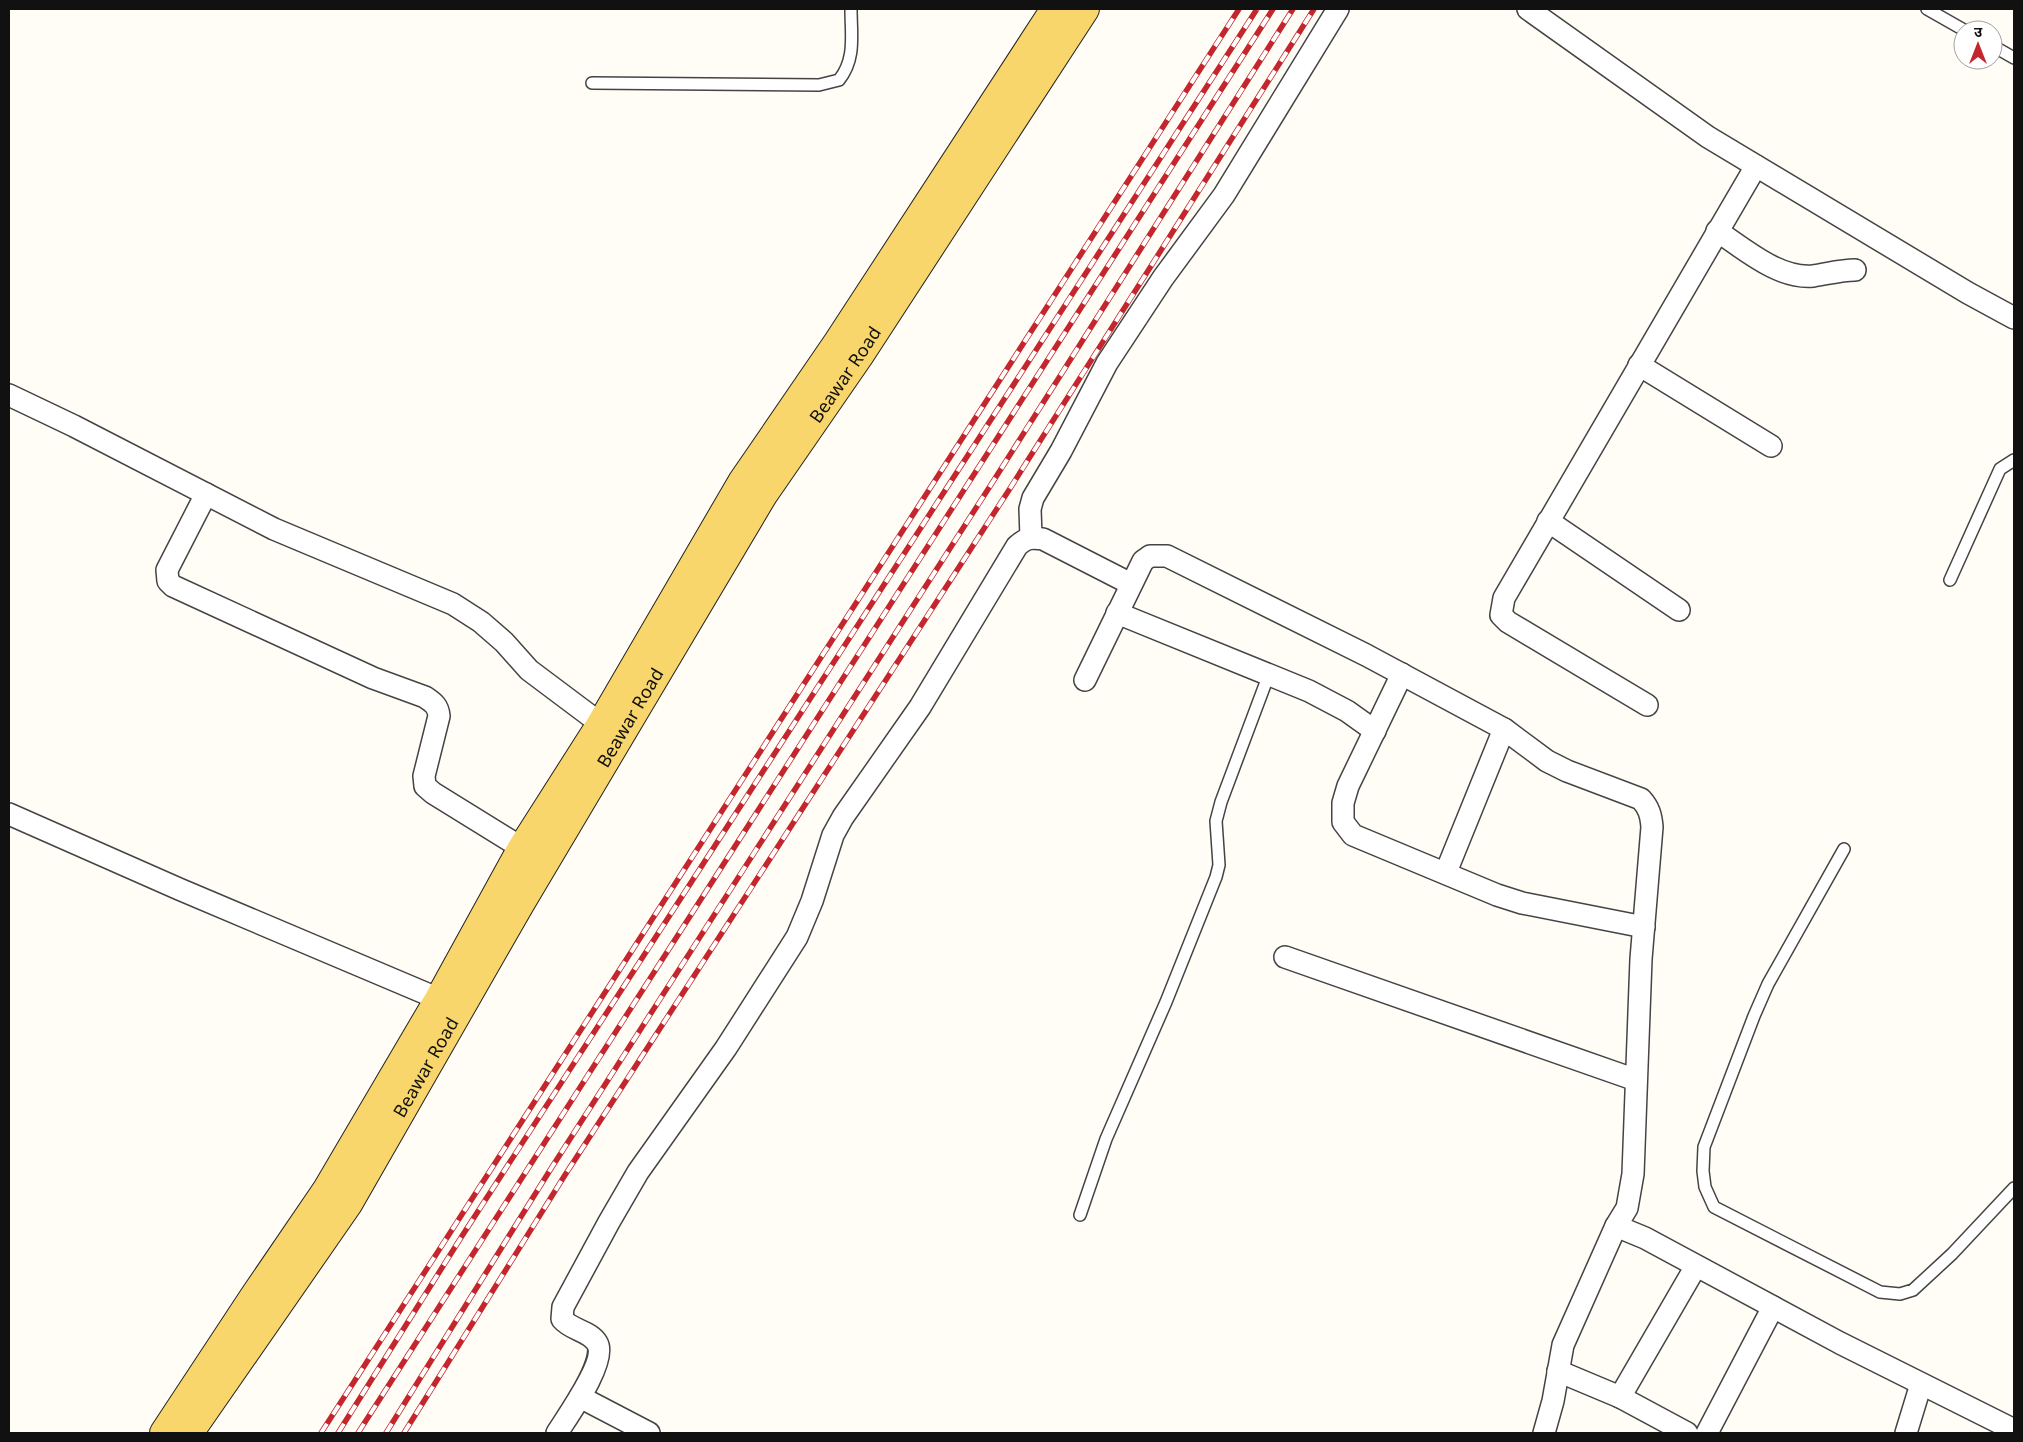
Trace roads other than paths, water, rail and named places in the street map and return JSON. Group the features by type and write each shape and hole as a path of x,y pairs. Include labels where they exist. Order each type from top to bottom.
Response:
{"main road":[{"name":"Beawar Road","path":"164,1433 326,1190 440,999 522,848 601,724 742,482 838,342 1055,9"},
{"name":"Beawar Road","path":"189,1433 348,1204 520,904 764,495 859,356 1085,9"}],"street":[{"path":"1031,537 1030,509 1032,498 1061,451 1108,363 1163,278 1224,195 1338,9"},
{"path":"1528,9 1708,137 1968,293 2014,318"},
{"path":"1648,705 1508,622 1501,615 1504,598 1756,166"},
{"path":"1717,231 1765,262 1795,274 1812,276 1839,270 1855,270"},
{"path":"1639,365 1771,446"},
{"path":"9,395 74,426 274,530 453,604 481,622 504,642 529,670 601,724"},
{"path":"206,494 167,570 168,581 173,586 373,678 425,697 433,702 438,708 440,716 424,776 425,786 433,793 522,848"},
{"path":"1548,522 1679,610"},
{"path":"558,1433 595,1368 599,1349 593,1338 562,1320 563,1307 638,1172 726,1048 797,937 812,901 833,835 843,816 920,707 1017,546 1023,540 1031,537 1049,542 1131,584"},
{"path":"1085,680 1143,561 1150,556 1167,556 1402,674 1504,729 1547,761 1560,768 1641,799 1647,806 1652,827 1644,927 1631,1188 1627,1208 1616,1226 1563,1345 1553,1400 1544,1433"},
{"path":"1117,613 1309,691 1347,711 1374,731"},
{"path":"1402,674 1348,786 1343,803 1343,822 1353,835 1446,872 1497,895 1522,903 1644,927"},
{"path":"1446,872 1504,729"},
{"path":"9,814 188,893 440,999"},
{"path":"1285,956 1636,1080"},
{"path":"1616,1226 1645,1238 1773,1307 2014,1430"},
{"path":"1620,1396 1696,1266"},
{"path":"1707,1433 1773,1307"},
{"path":"1558,1371 1620,1396 1687,1433"},
{"path":"1906,1433 1922,1384"},
{"path":"580,1396 649,1433"}],"lane":[{"path":"592,83 819,84 839,80 848,69 851,51 851,9"},
{"path":"1927,9 1953,24"},
{"path":"2003,52 2014,58"},
{"path":"1950,580 2000,469 2014,460"},
{"path":"1080,1215 1106,1139 1166,1002 1216,877 1219,865 1216,821 1221,802 1269,674"},
{"path":"1844,849 1768,984 1704,1147 1703,1172 1705,1187 1714,1207 1880,1292 1900,1294 1913,1290 1932,1273 2014,1188"}],"railway":[{"path":"321,1433 1239,9"},
{"path":"338,1433 462,1236 1257,9"},
{"path":"358,1433 1273,9"},
{"path":"386,1433 552,1167 994,480 1293,9"},
{"path":"404,1433 565,1175 1009,490 1314,9"}]}
